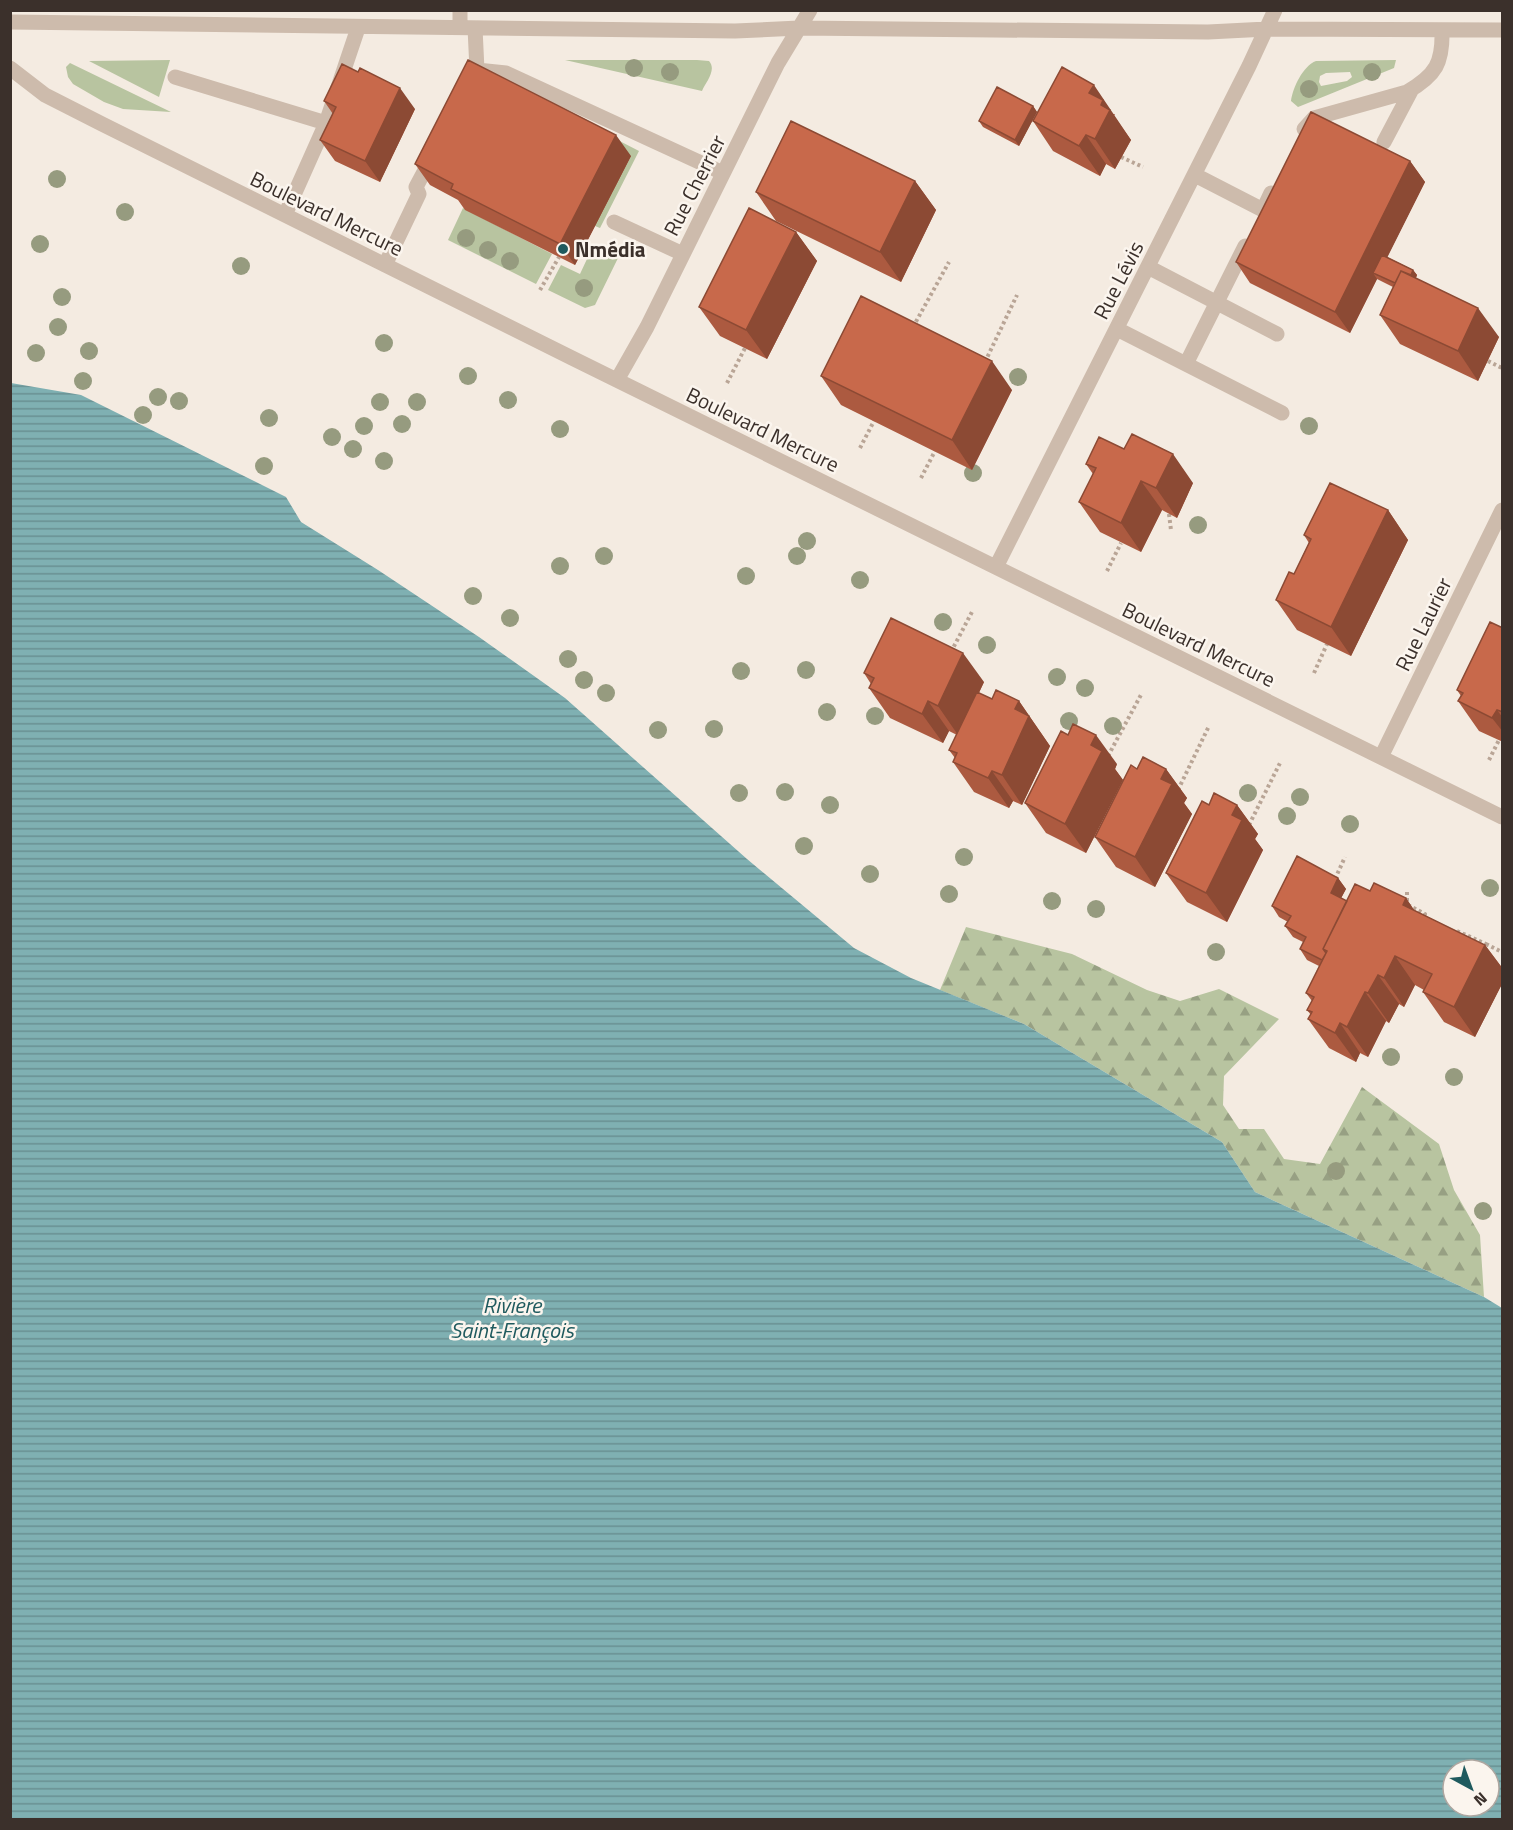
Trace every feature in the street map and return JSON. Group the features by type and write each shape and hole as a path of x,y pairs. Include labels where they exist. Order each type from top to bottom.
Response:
{"street":[{"path":"460,10 467,27 477,70 466,91"},
{"name":"Rue Cherrier","path":"617,380 647,327 778,63 810,10"},
{"name":"Rue Lévis","path":"996,567 1275,10"},
{"path":"10,22 735,31 799,28 1197,32 1267,29 1503,30"},
{"path":"285,215 326,123 358,28"},
{"path":"1297,142 1306,124 1314,117 1412,89 1427,80 1442,57 1442,30"},
{"name":"Boulevard Mercure","path":"10,68 30,85 53,99 1503,817"},
{"path":"477,70 506,73 723,173"},
{"path":"175,77 326,123"},
{"path":"1384,142 1412,89"},
{"path":"385,265 419,194 416,187 439,143"},
{"path":"1194,175 1261,220"},
{"path":"1186,364 1261,220 1278,180"},
{"path":"614,222 683,254"},
{"path":"1148,267 1277,334"},
{"path":"1117,329 1282,413"},
{"name":"Rue Laurier","path":"1381,757 1503,510"}],"path":[{"path":"1121,157 1143,167"},
{"path":"540,290 559,257"},
{"path":"912,329 949,262"},
{"path":"984,364 1017,295"},
{"path":"727,382 745,348"},
{"path":"1488,361 1503,368"},
{"path":"860,448 874,422"},
{"path":"921,478 935,452"},
{"path":"1169,514 1171,530"},
{"path":"1107,571 1121,543"},
{"path":"950,654 973,610"},
{"path":"1314,673 1327,644"},
{"path":"1106,759 1142,693"},
{"path":"1176,793 1209,726"},
{"path":"1489,760 1499,740"},
{"path":"1247,829 1281,761"},
{"path":"1333,882 1345,857"},
{"path":"1405,910 1407,892"},
{"path":"1407,905 1425,914 1419,925"},
{"path":"1457,930 1503,952"},
{"path":"1483,953 1486,944"}],"green space":[{"path":"170,60 159,97 89,61"},
{"path":"565,60 697,60 709,61 712,68 702,91"},
{"path":"1396,60 1394,68 1298,107 1291,101 1294,90 1303,72 1316,61","holes":["1350,72 1352,77 1347,81 1321,86 1319,82 1320,76 1326,73"]},
{"path":"70,63 171,112 123,109 104,102 73,84 68,77 66,67"},
{"path":"606,134 639,151 600,228 595,226"},
{"path":"463,208 552,254 536,284 448,240"},
{"path":"594,244 619,256 595,305 585,308 548,290 561,265 580,274"},
{"path":"966,927 1072,954 1147,990 1180,1001 1219,989 1279,1019 1224,1076 1223,1105 1239,1129 1264,1129 1284,1159 1320,1164 1362,1087 1439,1144 1454,1190 1480,1235 1484,1297 1255,1192 1222,1142 1024,1024 940,990"}],"water":[{"name":"Rivière Saint-François","path":"11,383 81,395 286,497 301,522 479,637 565,698 747,859 854,948 911,978 1024,1024 1222,1142 1255,1192 1484,1297 1502,1308 1502,1819 11,1819"}],"building":[{"path":"468,60 616,135 560,244 451,189 453,184 415,164"},
{"path":"342,64 358,72 360,68 400,88 365,161 320,140 336,107 324,101"},
{"path":"1062,67 1094,85 1089,93 1103,100 1101,105 1110,110 1095,139 1086,135 1079,146 1033,121"},
{"path":"997,87 1033,106 1015,140 979,121"},
{"path":"1311,112 1410,161 1335,312 1236,262"},
{"path":"791,121 915,181 880,252 756,192"},
{"path":"749,208 796,232 746,330 699,307"},
{"path":"1382,255 1413,270 1411,275 1401,271 1395,283 1373,273"},
{"path":"1401,271 1478,308 1458,351 1380,315"},
{"path":"861,296 992,361 952,440 821,376"},
{"path":"1132,434 1173,454 1156,488 1141,481 1121,523 1079,502 1096,468 1086,464 1099,437 1124,449"},
{"path":"1330,483 1388,510 1331,627 1276,600 1289,572 1294,574 1311,539 1304,535"},
{"path":"891,618 963,653 938,706 928,701 922,714 869,688 874,678 864,673"},
{"path":"1490,622 1503,628 1503,712 1497,710 1492,718 1458,701 1463,693 1457,690"},
{"path":"996,690 1019,701 1015,709 1029,716 1002,775 992,771 988,778 953,762 957,753 949,750 977,692 992,699"},
{"path":"1073,724 1096,735 1091,745 1102,751 1065,824 1025,803 1061,731 1068,735"},
{"path":"1143,757 1166,769 1161,779 1172,784 1135,857 1095,837 1131,765 1137,769"},
{"path":"1214,793 1237,805 1232,815 1242,820 1206,893 1166,873 1202,801 1209,805"},
{"path":"1297,856 1338,878 1331,893 1347,901 1323,949 1326,953 1322,960 1300,949 1306,937 1285,926 1291,916 1272,906"},
{"path":"1374,883 1406,898 1403,905 1485,945 1454,1007 1423,992 1432,974 1395,956 1384,978 1378,975 1368,993 1365,992 1347,1027 1340,1023 1335,1033 1308,1019 1312,1012 1307,1010 1314,997 1306,993 1327,951 1323,949 1355,884 1370,891"}],"place":[{"name":"Nmédia","path":"563,249"}]}
